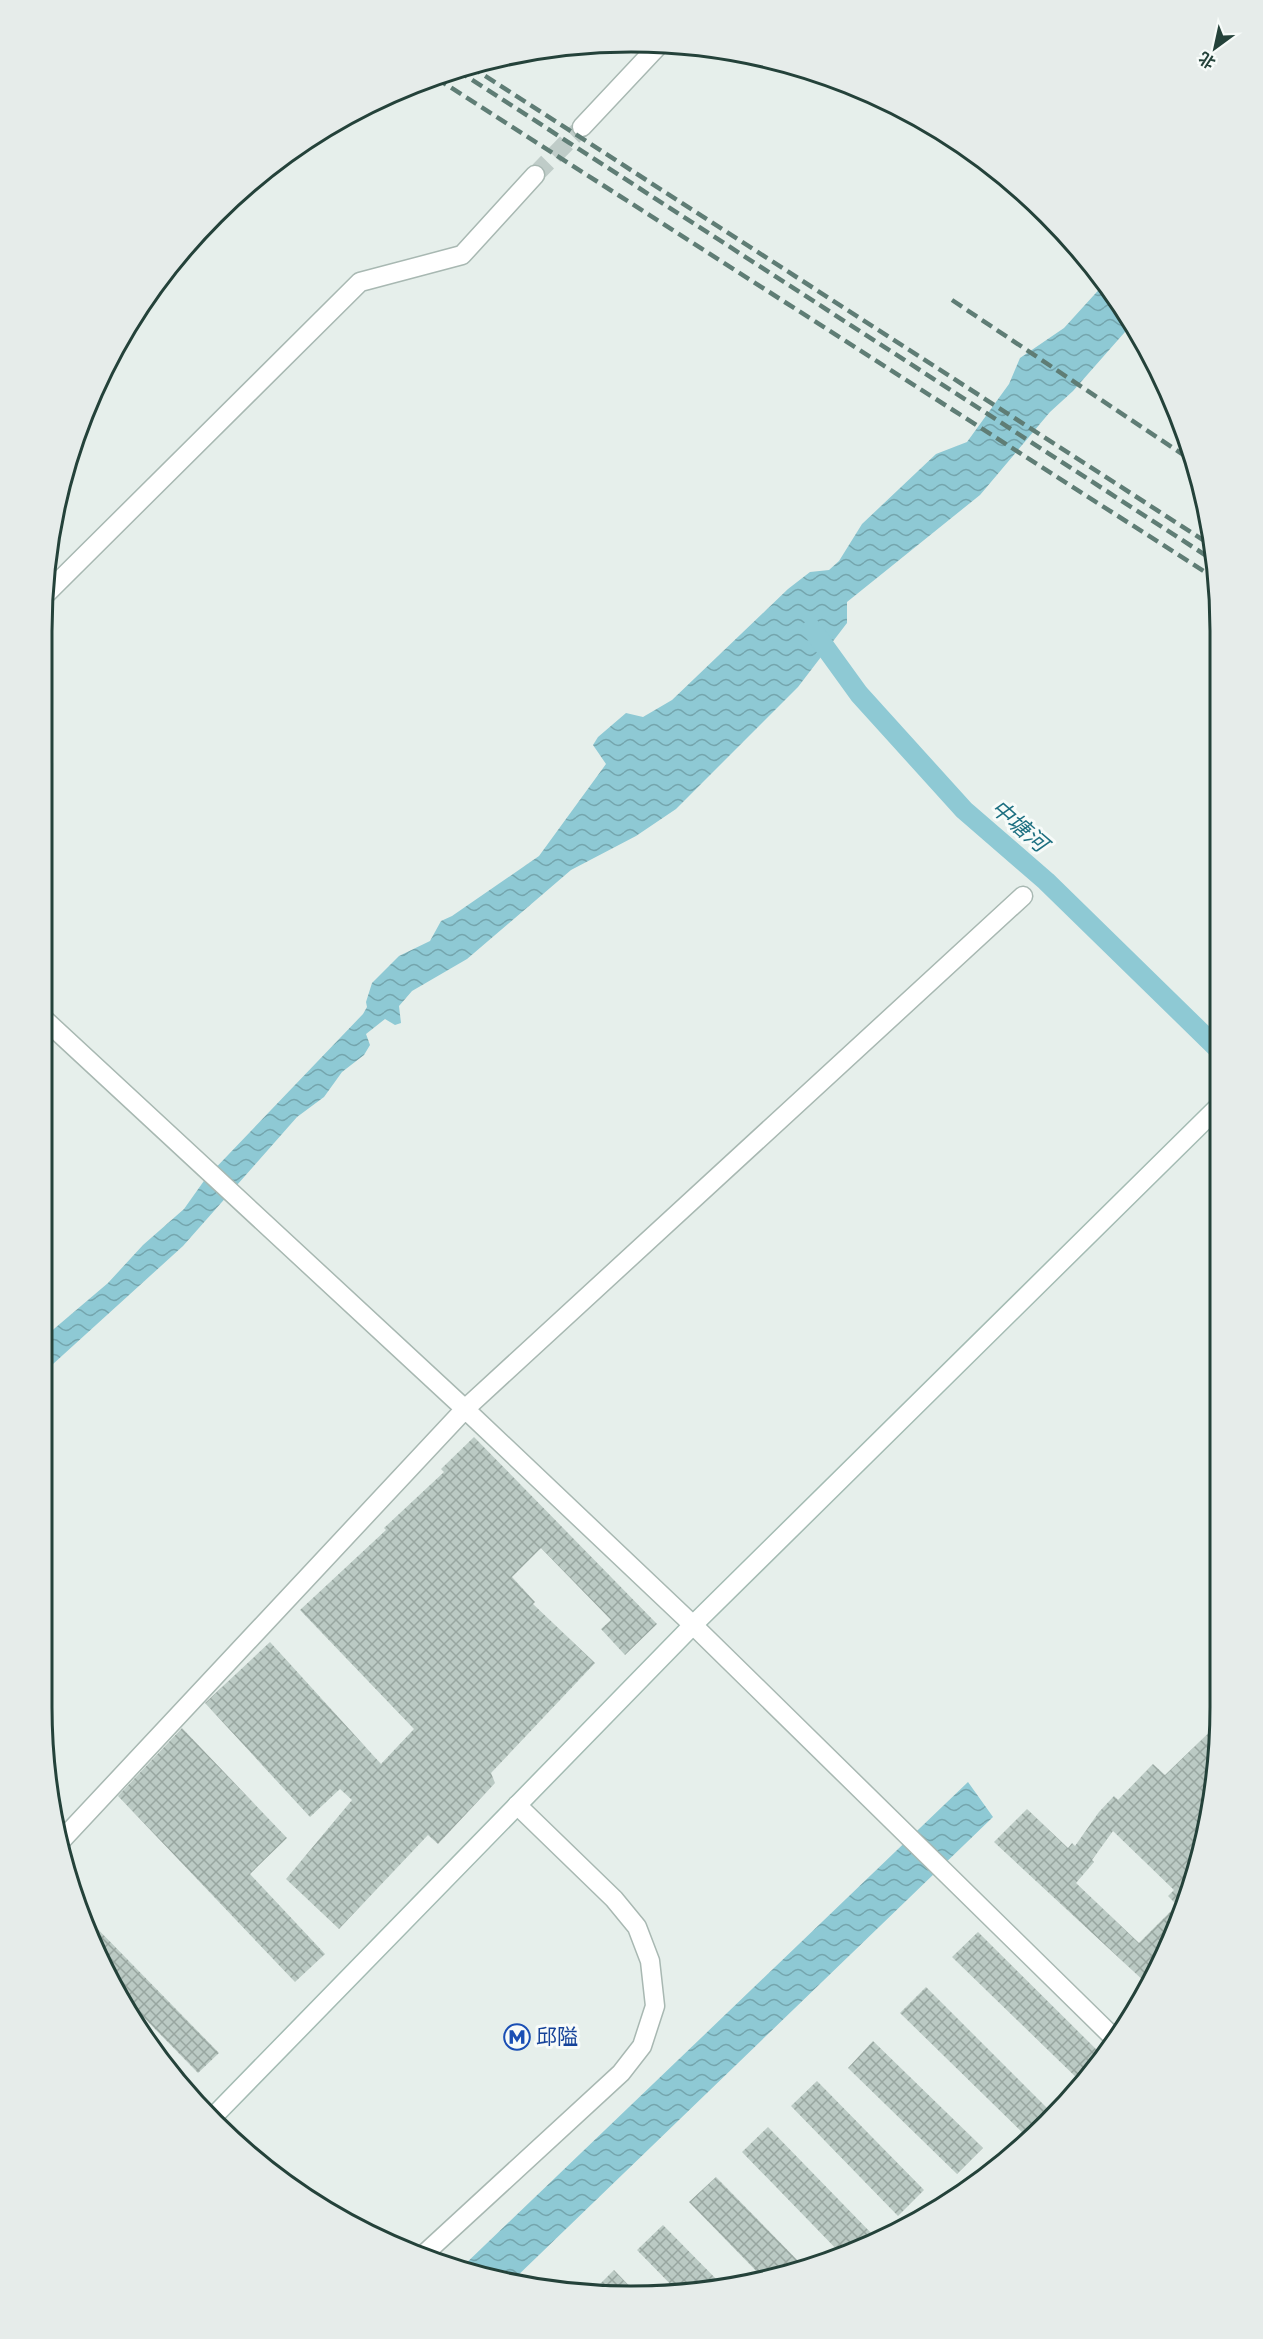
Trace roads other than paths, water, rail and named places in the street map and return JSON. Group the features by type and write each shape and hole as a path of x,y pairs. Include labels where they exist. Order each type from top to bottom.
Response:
{"street":[{"path":"582,127 651,53"},
{"path":"55,585 360,282 462,255 535,175"},
{"path":"67,1834 465,1409 1023,896"},
{"path":"52,1026 465,1409 693,1625 906,1831 1110,2034"},
{"path":"218,2112 693,1625 1210,1115"},
{"path":"429,2250 621,2073 642,2046 655,2006 650,1961 637,1927 614,1899 517,1804"}],"water":[{"path":"1099,290 1126,331 1073,391 1050,412 980,495 847,602 847,623 798,687 676,809 636,836 571,870 467,959 412,991 399,1006 401,1023 395,1025 385,1019 366,1034 370,1045 364,1055 342,1072 324,1097 297,1117 183,1246 52,1365 52,1331 108,1283 143,1245 184,1209 206,1178 363,1014 367,1007 366,1002 372,983 399,956 430,941 441,921 452,916 539,856 606,764 593,745 598,737 626,713 643,717 672,700 788,589 810,572 829,570 839,561 862,524 936,454 967,442 1009,384 1020,358 1064,328"},
{"path":"968,1782 993,1817 518,2275 467,2262"}],"waterway":[{"name":"中塘河","path":"812,629 859,694 964,810 1046,881 1210,1041"}],"tunnel":[{"path":"535,175 582,127"}],"railway":[{"path":"480,73 1203,540"},
{"path":"467,76 1206,555"},
{"path":"444,83 1207,573"},
{"path":"952,300 1183,455"}],"place":[{"name":"邱隘","path":"517,2037"}]}
